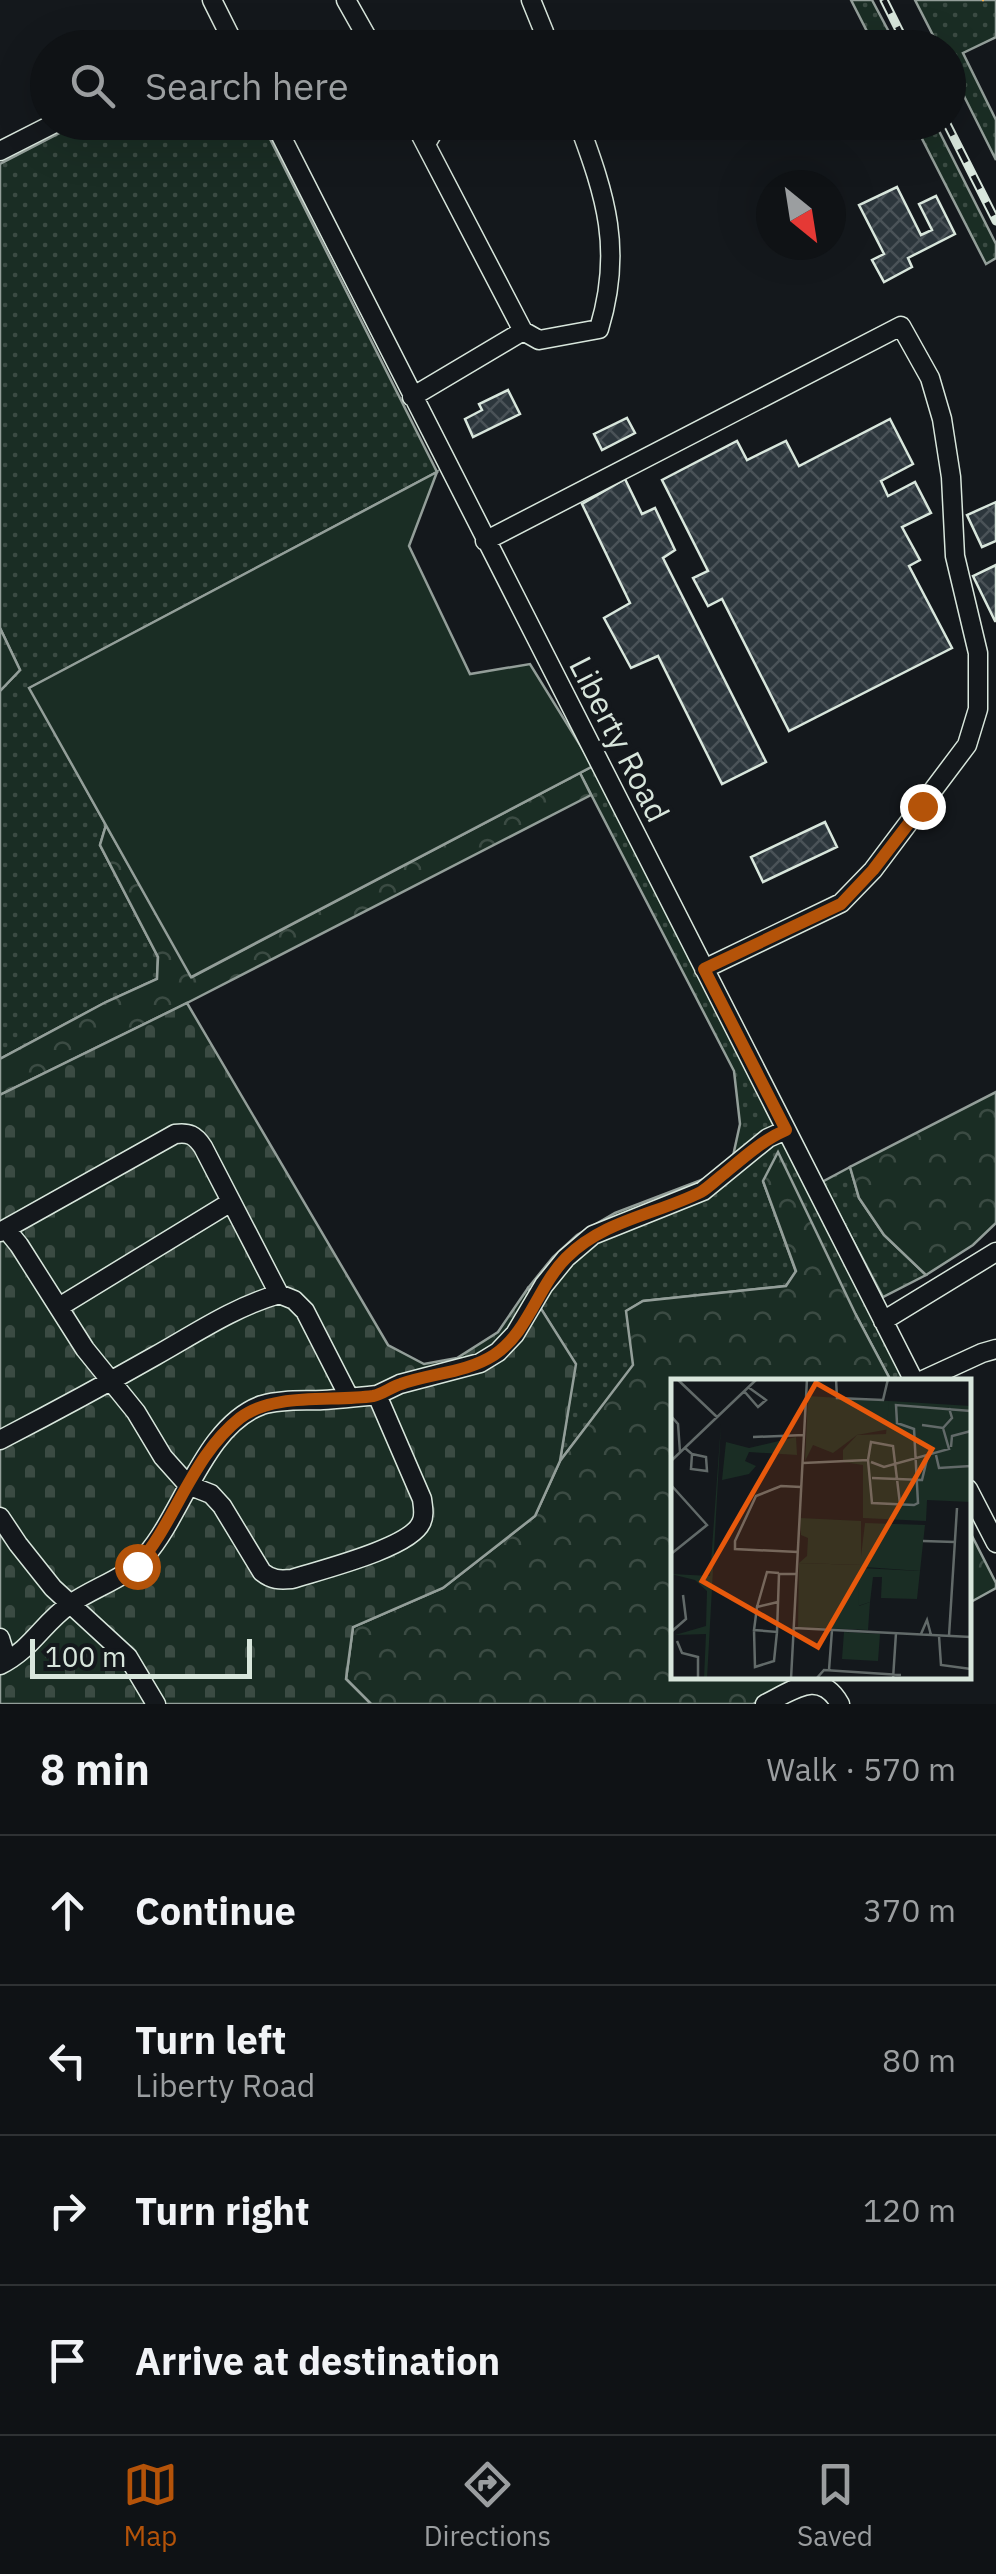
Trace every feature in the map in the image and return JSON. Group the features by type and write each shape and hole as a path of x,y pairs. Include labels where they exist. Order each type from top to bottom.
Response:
{"street":[{"path":"212,0 227,30"},
{"path":"346,0 362,30"},
{"path":"531,0 543,30"},
{"path":"0,151 30,136"},
{"name":"Liberty Road","path":"283,140 916,1379"},
{"path":"424,140 523,331 539,340 599,330 609,296 610,225 600,180 585,140"},
{"path":"426,144 428,140"},
{"path":"485,541 901,326 930,378 942,419 951,477 955,556 978,653 978,708 967,745 873,870 841,904 704,969"},
{"path":"412,397 523,331"},
{"path":"0,1638 3,1663 26,1648 70,1604 137,1566 150,1551 188,1485 230,1427 244,1415 283,1402 377,1395 400,1384 480,1363 498,1352 515,1334 544,1285 566,1258 594,1235 703,1190 768,1138 786,1130"},
{"path":"279,1294 204,1147 196,1136 186,1132 175,1134 3,1230 19,1245 86,1349 136,1412 163,1457 188,1485 211,1494 262,1572 278,1580 292,1579 401,1543 421,1524 422,1500 377,1395"},
{"path":"59,1307 231,1202"},
{"path":"884,1322 996,1252"},
{"path":"0,1440 223,1316 279,1294 294,1300 305,1311 349,1398"},
{"path":"925,1379 996,1350"},
{"path":"971,1495 996,1543"},
{"path":"0,1516 34,1565 128,1656 156,1704"},
{"path":"765,1704 806,1684 824,1686 840,1704"}],"green space":[{"path":"851,0 872,0 888,30 866,30"},
{"path":"915,0 996,0 996,37 966,52 966,30 930,30"},
{"path":"966,59 996,120 996,160 966,100"},
{"path":"46,140 271,140 437,472 30,688 106,825 100,845 158,957 157,979 0,1059 0,691 20,670 0,628 0,164"},
{"path":"923,140 944,140 996,244 996,258 986,264"},
{"path":"437,472 409,546 470,674 530,664 593,766 191,977 29,688"},
{"path":"0,628 20,670 0,691"},
{"path":"593,766 904,1379 890,1379 856,1315 763,1181 796,1272 786,1286 643,1301 627,1311 634,1365 560,1461 575,1364 528,1288 577,1235 615,1213 704,1179 733,1156 740,1124 734,1071 580,773"},
{"path":"580,773 591,795 0,1095 0,1059 157,979 158,957 100,845 106,825 192,977"},
{"path":"187,1003 388,1345 424,1364 457,1358 498,1332 528,1288 576,1364 560,1461 535,1516 443,1588 353,1627 346,1679 371,1704 0,1704 0,1095"},
{"path":"996,1092 996,1223 973,1245 926,1275 884,1235 859,1198 850,1167"},
{"path":"778,1152 890,1379 671,1379 671,1679 801,1679 753,1704 371,1704 346,1679 353,1627 443,1588 535,1516 560,1461 633,1365 626,1311 643,1301 786,1286 796,1271 763,1181"},
{"path":"850,1167 859,1198 884,1235 926,1275 883,1297 822,1182"},
{"path":"971,1534 996,1583 996,1588 971,1602"}],"building":[{"path":"897,187 921,235 932,230 919,204 936,196 955,234 908,258 912,267 884,282 872,260 884,254 859,205"},
{"path":"508,390 520,414 473,437 465,419 482,410 479,404"},
{"path":"627,418 635,433 602,450 594,434"},
{"path":"890,419 913,464 881,481 888,496 915,482 931,513 902,527 920,560 909,566 952,648 789,731 722,599 708,606 693,578 708,571 662,480 737,441 747,460 786,441 799,466"},
{"path":"625,479 642,514 655,508 675,550 663,558 766,762 722,784 658,656 631,668 604,618 630,603 582,504"},
{"path":"996,502 996,541 982,547 967,515"},
{"path":"996,565 996,621 995,621 973,576"},
{"path":"825,822 837,847 763,882 751,857"}],"railway":[{"path":"884,0 899,30"},
{"path":"955,140 996,221"}],"route":[{"path":"137,1566 208,1454 244,1415 283,1402 377,1395 400,1384 480,1363 498,1352 515,1334 544,1285 566,1258 594,1235 703,1190 768,1138 786,1130 704,969 841,904 873,870 922,806"}]}
